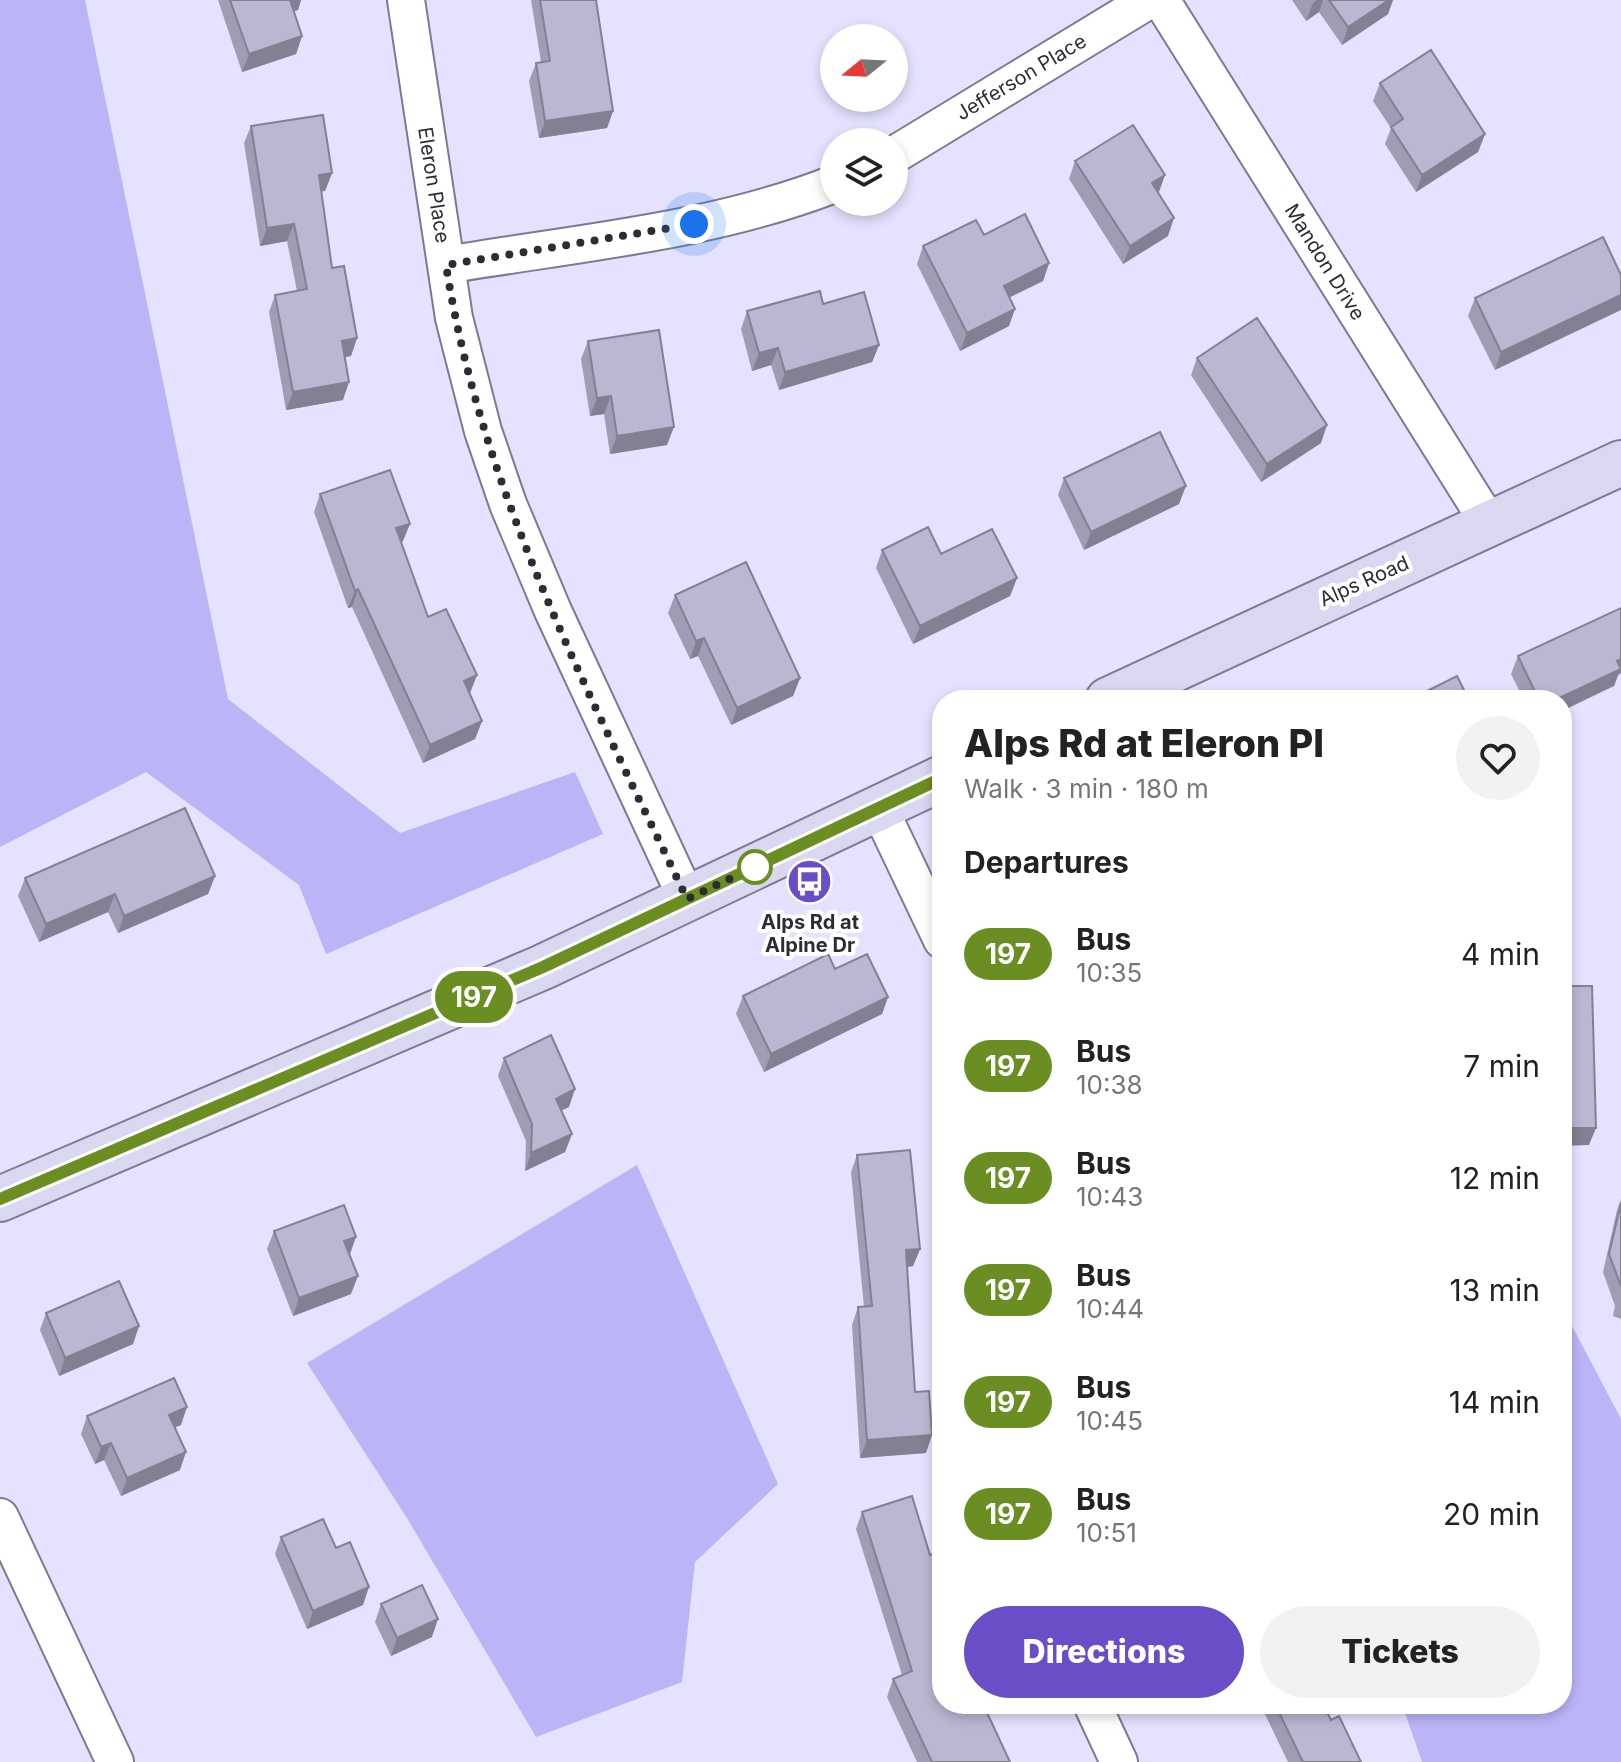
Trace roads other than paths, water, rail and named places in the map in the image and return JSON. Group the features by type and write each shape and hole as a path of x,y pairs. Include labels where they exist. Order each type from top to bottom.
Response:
{"main road":[{"name":"Alps Road","path":"1130,690 1621,463"},
{"path":"0,1199 543,967 932,783"}],"street":[{"name":"Eleron Place","path":"406,0 457,332 483,431 508,504 553,611 687,899"},
{"name":"Jefferson Place","path":"908,146 1149,0"},
{"name":"Mandon Drive","path":"1161,0 1490,525"},
{"path":"446,265 724,219 820,189"},
{"path":"879,808 932,919"},
{"path":"0,1517 115,1762"},
{"path":"1097,1714 1119,1762"}],"place":[{"name":"Alps Rd at Alpine Dr","path":"810,882"}]}
